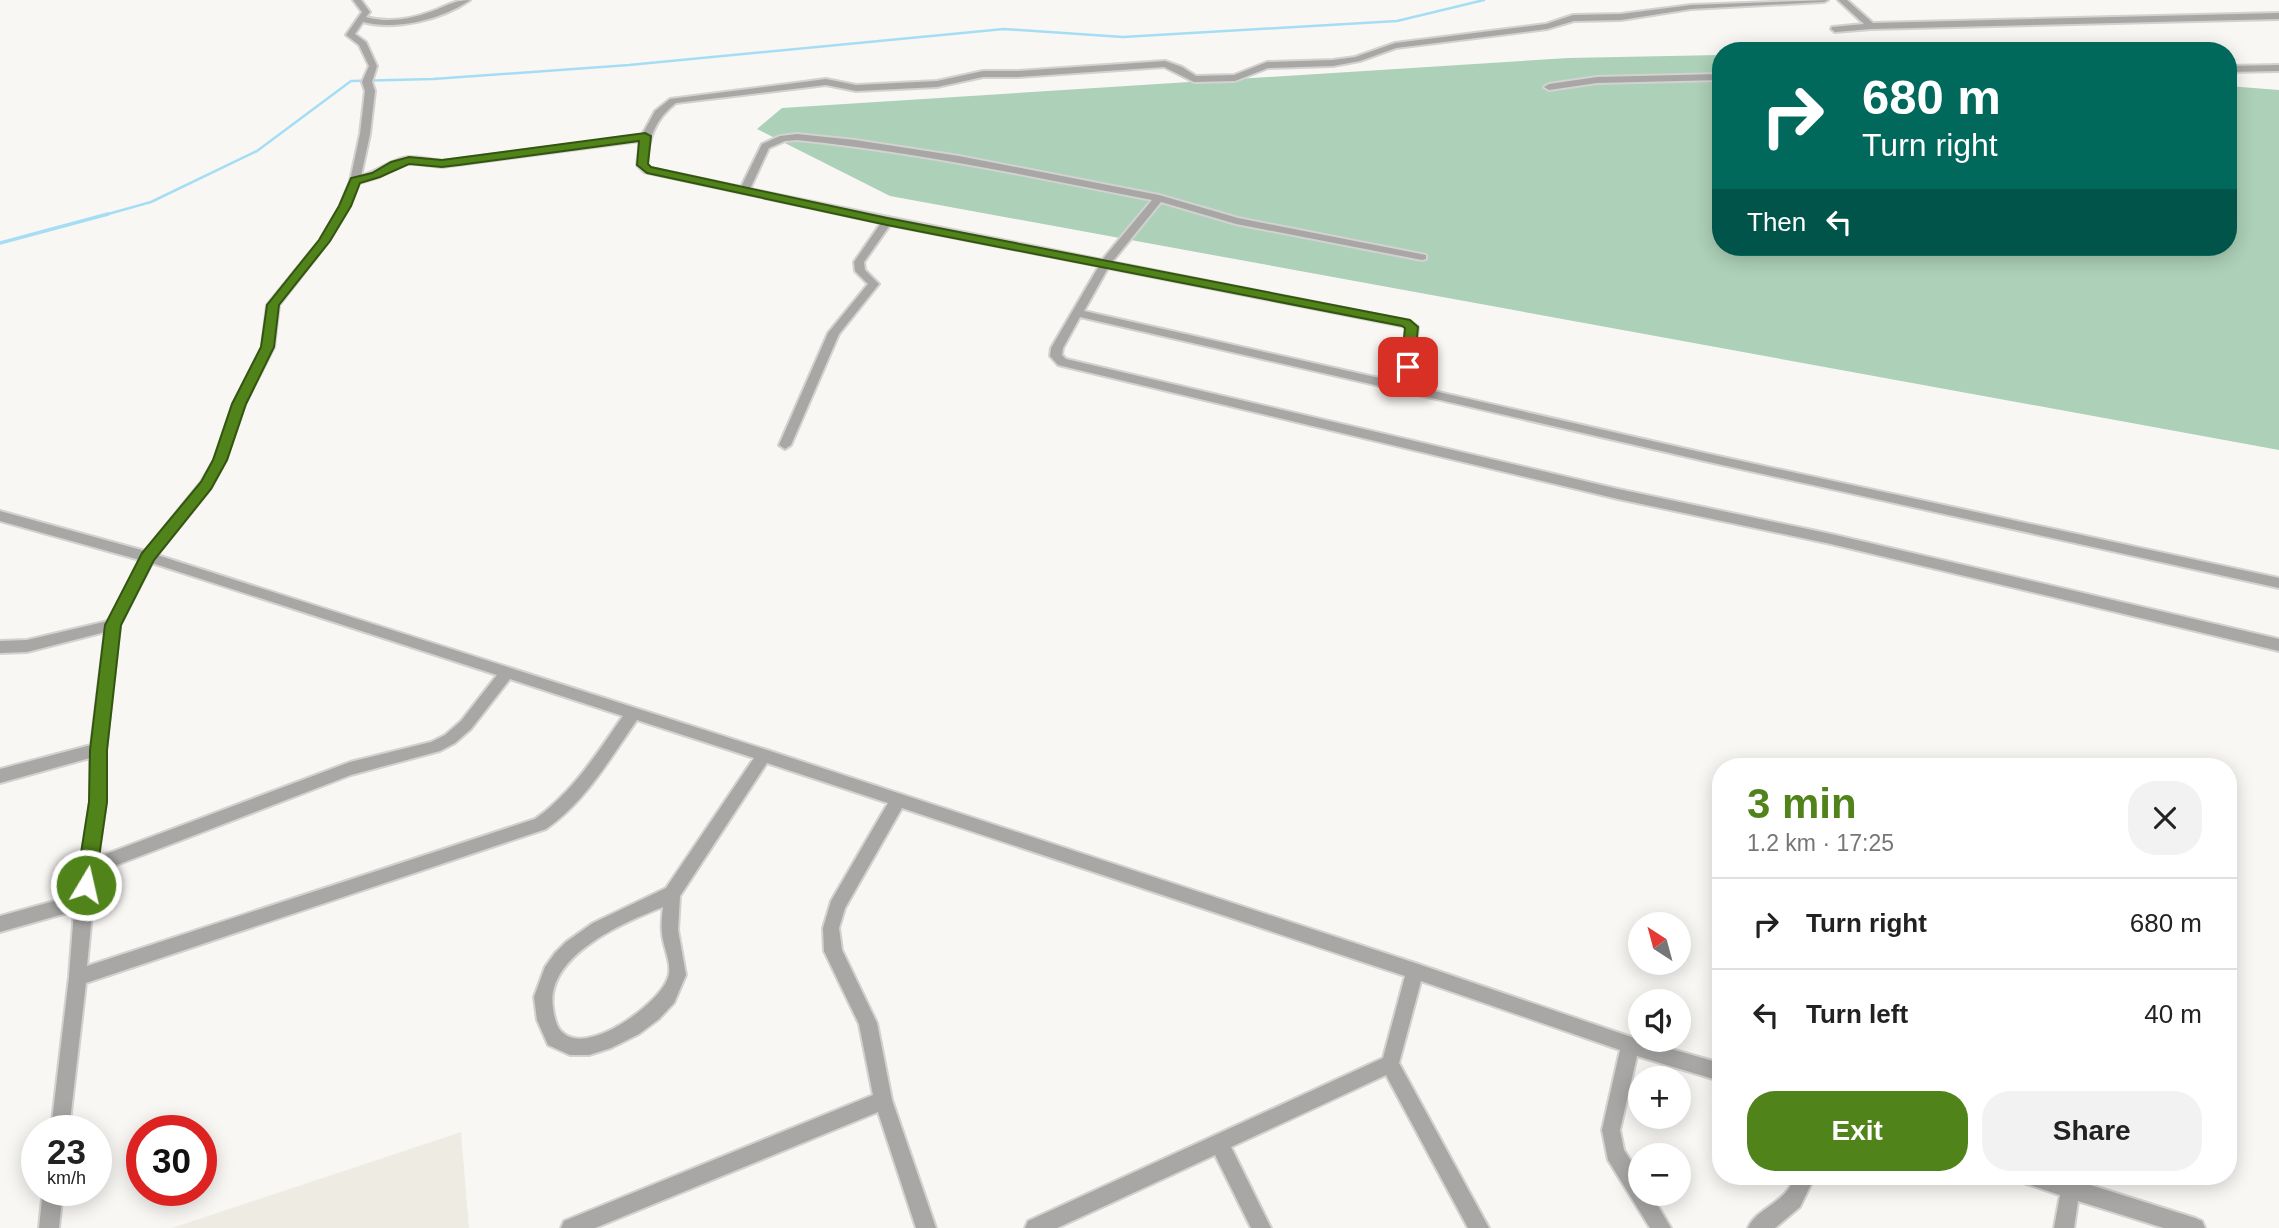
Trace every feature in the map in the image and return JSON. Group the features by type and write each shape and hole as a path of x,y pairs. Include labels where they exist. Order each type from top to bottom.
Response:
{"street":[{"path":"62,1115 78,977 83,901 98,802 99,750 113,625 148,557 211,477 220,460 239,404 268,347 273,305 324,241 345,206 355,181 365,134 372,75 371,58 363,44 350,35 363,19 364,7 357,0"},
{"path":"363,19 380,25 397,24 466,0"},
{"path":"1406,388 1412,327 1409,324 887,221 647,170 642,165 645,136 664,106 673,101 826,82 856,88 937,84 983,74 1166,64 1194,79 1235,78 1267,65 1357,59 1395,46 1547,26 1573,18 1620,17 1691,7 1824,0"},
{"path":"1842,0 1871,26"},
{"path":"1835,30 1871,26 2279,16"},
{"path":"2237,69 2279,68"},
{"path":"1549,87 1597,80 1712,77"},
{"path":"355,181 409,160 442,164 645,136"},
{"path":"744,190 765,146 783,138 797,137 959,159 1159,198 1236,221 1422,257"},
{"path":"1159,198 1105,264 1057,348 1056,356 1062,362 1618,494 1831,539 2279,645"},
{"path":"785,444 834,333 874,284 860,271 859,262 887,221"},
{"path":"1077,313 1709,458 2279,583"},
{"path":"0,516 148,557 764,755 1628,1044"},
{"path":"0,647 27,646 113,625"},
{"path":"88,868 350,769 435,747 450,739 466,725 506,674"},
{"path":"78,977 540,824 558,813 571,799 633,714"},
{"path":"0,776 99,750"},
{"path":"672,893 601,926 574,945 555,963 544,990 543,1007 547,1026 555,1041 572,1049 605,1041 629,1030 666,1002 676,983 678,965 670,932 672,893 764,755"},
{"path":"898,800 837,906 831,928 833,951 868,1023 883,1100 926,1228"},
{"path":"0,924 83,901"},
{"path":"1415,971 1390,1064 1479,1228"},
{"path":"1628,1052 1611,1130 1615,1153 1661,1228"},
{"path":"1653,1052 1712,1070"},
{"path":"1040,1227 1390,1064"},
{"path":"571,1228 883,1100"},
{"path":"1219,1143 1261,1228"},
{"path":"1758,1228 1789,1206 1803,1185"},
{"path":"2056,1185 2195,1228"},
{"path":"2064,1228 2070,1190"},
{"path":"49,1228 51,1206"}],"shaded area":[{"path":"461,1132 469,1228 172,1228"}],"green space":[{"path":"1712,55 1712,256 2237,256 2237,87 2279,90 2279,450 890,196 757,129 782,108 1568,58"}],"waterway":[{"path":"101,216 151,202 257,151 351,81 433,79 629,65 1004,29 1123,37 1397,21 1484,0"},
{"path":"0,243 108,214"}],"route":[{"path":"86,885 98,802 99,750 113,625 148,557 206,485 220,460 239,404 268,347 273,305 324,241 345,206 355,181 376,175 395,164 409,160 442,164 645,136 642,165 647,170 887,221 1409,324 1412,327 1408,367"}]}
